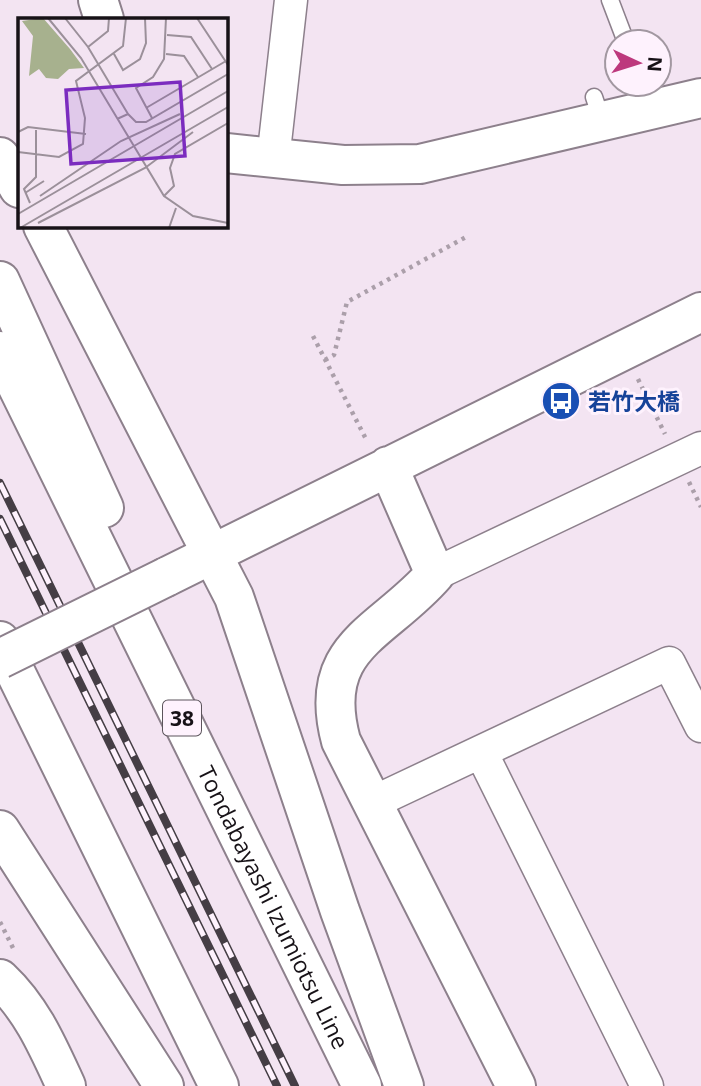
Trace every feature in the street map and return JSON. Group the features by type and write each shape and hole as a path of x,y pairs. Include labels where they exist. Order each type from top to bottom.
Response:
{"main road":[{"path":"98,0 104,18"},
{"path":"673,97 701,98"},
{"path":"228,153 273,160 343,165 420,164 598,109 643,98"},
{"path":"0,157 18,186"},
{"path":"44,228 234,597 340,911 404,1086"},
{"path":"0,281 76,443 264,886"},
{"path":"0,659 212,554 379,457 701,312"},
{"name":"Tondabayashi Izumiotsu Line","path":"0,351 362,1086"},
{"path":"379,457 435,574 351,650 340,673 334,699 336,720 341,741 516,1086"},
{"path":"0,641 219,1086"},
{"path":"0,830 164,1086"},
{"path":"8,966 19,996 40,1031 66,1086"}],"street":[{"path":"273,160 291,0"},
{"path":"435,574 701,448"},
{"path":"374,802 669,663 701,726"},
{"path":"481,752 647,1086"}],"lane":[{"path":"610,0 621,28"}],"path":[{"path":"325,360 334,355 347,302 466,237"},
{"path":"313,336 379,457"},
{"path":"0,922 8,966"}],"railway":[{"path":"0,483 295,1086"},
{"path":"0,519 277,1086"}],"place":[{"name":"若竹大橋","path":"561,401"}]}
